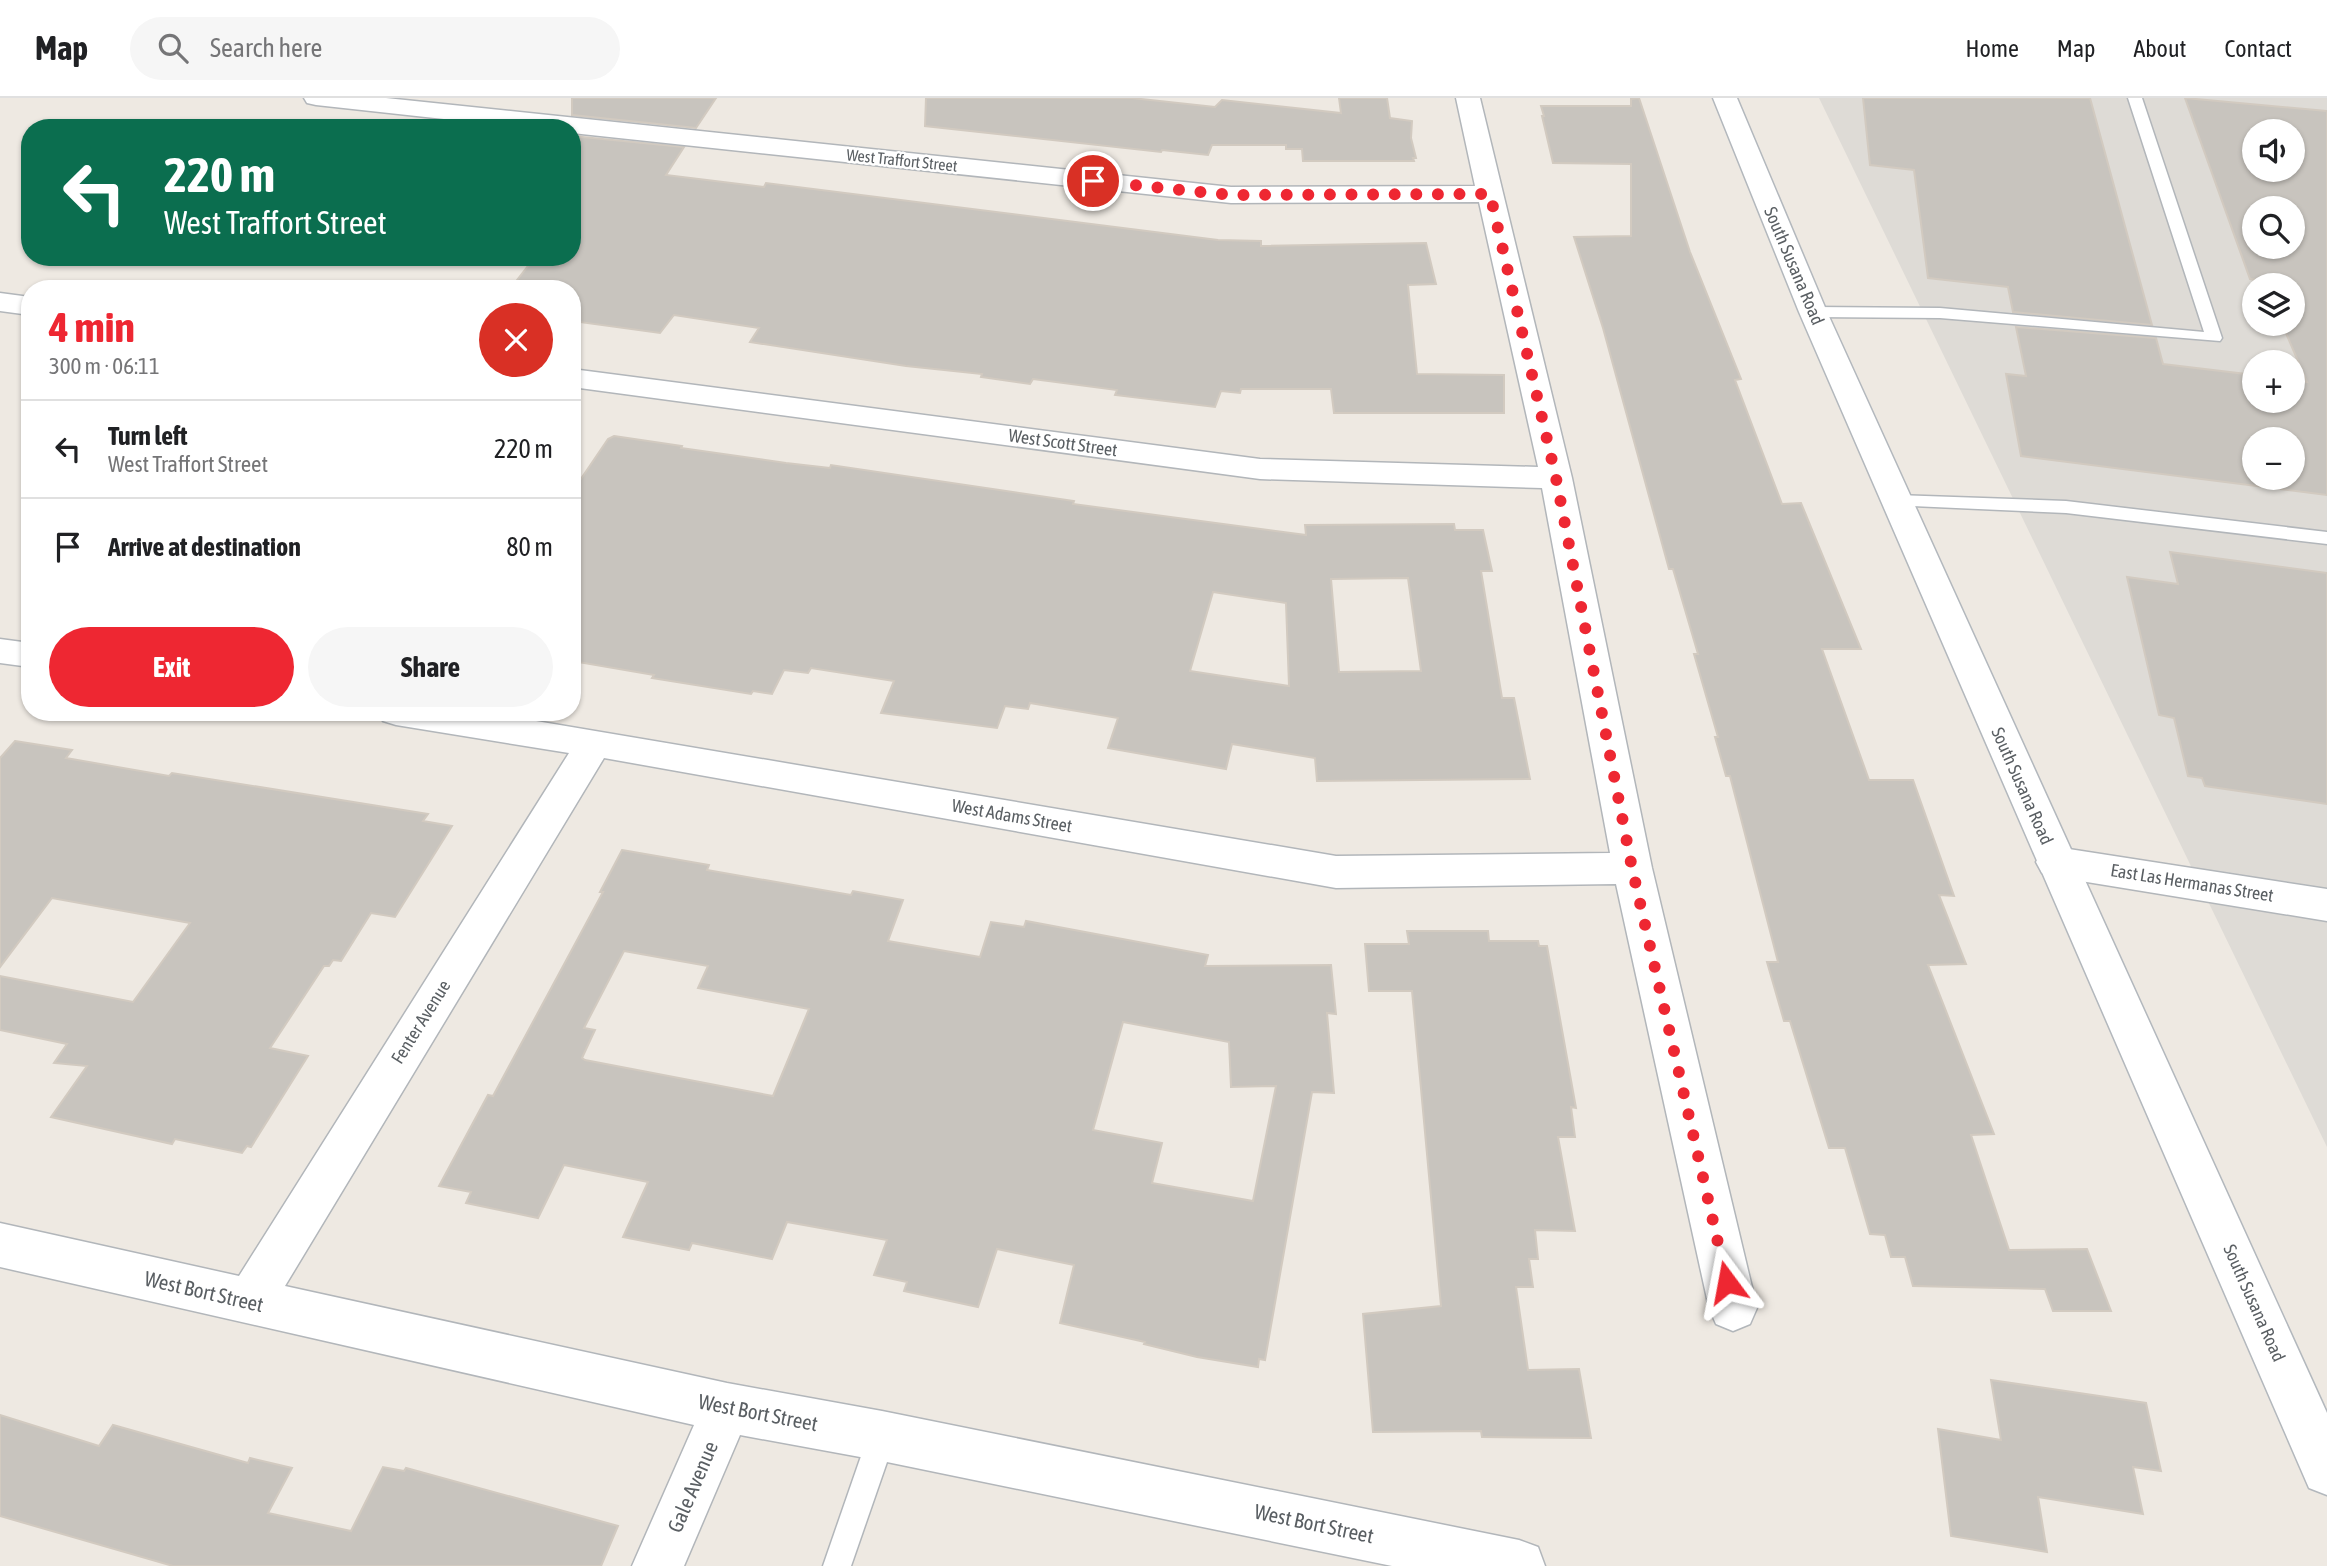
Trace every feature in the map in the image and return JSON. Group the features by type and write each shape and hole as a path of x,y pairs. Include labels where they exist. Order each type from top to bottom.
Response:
{"street":[{"name":"West Traffort Street","path":"316,98 514,119"},
{"path":"1468,98 1556,478 1632,868 1733,1308"},
{"name":"South Susana Road","path":"1725,98 1813,312 2056,862 2313,1405 2327,1470"},
{"name":"West Traffort Street","path":"581,126 1231,195 1490,194"},
{"path":"0,302 21,305"},
{"name":"West Scott Street","path":"581,379 1260,469 1556,478"},
{"path":"0,651 21,654"},
{"name":"West Adams Street","path":"453,721 1336,872 1632,868"},
{"name":"Fenter Avenue","path":"249,1302 594,743"},
{"name":"East Las Hermanas Street","path":"2056,862 2327,905"},
{"name":"West Bort Street","path":"0,1245 727,1408 882,1436 1519,1566"},
{"name":"Gale Avenue","path":"658,1566 727,1408"}],"lane":[{"path":"1813,312 1940,313 2214,338 2135,98"},
{"path":"1896,501 2066,507 2327,538"},
{"path":"837,1566 882,1436"}],"shaded area":[{"path":"1819,98 2327,98 2327,1147"}],"building":[{"path":"572,98 716,98 696,128 572,115"},
{"path":"926,98 1132,98 1215,107 1222,100 1341,113 1339,98 1387,98 1390,118 1412,121 1411,138 1416,158 1413,158 1414,161 1303,161 1302,149 1286,149 1286,145 1212,145 1208,155 1161,152 925,126"},
{"path":"1639,98 1690,252 1741,379 1735,380 1782,504 1801,503 1861,649 1822,649 1869,780 1913,780 1954,896 1939,895 1966,964 1928,965 1994,1134 1971,1135 2009,1250 2087,1249 2111,1311 2053,1311 2045,1289 1913,1286 1905,1257 1891,1257 1885,1235 1870,1234 1845,1148 1829,1148 1790,1021 1784,1021 1767,962 1778,962 1730,776 1726,776 1715,737 1718,737 1694,654 1698,654 1673,569 1669,569 1603,328 1574,237 1631,236 1631,164 1553,163 1542,116 1541,106 1631,106 1631,99"},
{"path":"1863,98 2090,98 2152,325 2013,312 2008,287 1928,278 1914,170 1870,165"},
{"path":"2185,98 2327,111 2327,495 2288,490 2305,490 2305,427 2242,427 2242,484 2021,456 2006,374 2026,376 2016,327 2156,338 2163,364 2242,374 2242,413 2305,413 2305,350 2293,350 2287,336 2305,336 2305,273 2248,273 2243,259 2305,259 2305,196 2242,196 2242,257"},
{"path":"581,137 684,147 666,175 764,187 766,183 1218,240 1261,241 1261,246 1426,243 1436,284 1408,285 1417,374 1504,375 1504,413 1334,413 1331,389 1241,389 1240,393 1221,391 1215,407 1115,395 1117,390 1033,379 1030,384 981,377 982,374 906,366 750,342 759,328 674,315 660,333 581,322 581,280 517,280 528,266 581,266"},
{"path":"614,436 682,446 681,448 830,468 831,465 1074,501 1073,504 1306,535 1305,525 1454,524 1455,530 1483,530 1492,571 1481,571 1502,698 1514,698 1530,779 1317,781 1315,758 1232,744 1226,769 1108,748 1118,718 1030,703 1028,709 1005,706 997,728 881,713 894,681 811,668 808,673 784,670 772,694 753,691 751,694 652,678 654,675 581,663 581,479 608,439","holes":["1408,578 1421,671 1339,672 1331,579","1213,592 1286,603 1289,686 1190,671"]},
{"path":"2170,552 2327,573 2327,804 2205,786 2202,778 2188,776 2174,718 2159,715 2127,577 2178,584"},
{"path":"15,741 72,750 66,758 428,814 423,821 452,826 395,917 371,913 341,961 333,960 329,966 324,966 270,1048 308,1056 251,1147 247,1146 242,1153 175,1139 172,1144 51,1117 87,1066 54,1063 67,1044 0,1030 0,976 133,1002 190,923 52,898 0,967 0,758"},
{"path":"622,850 709,865 707,870 851,895 853,891 903,900 888,941 980,957 991,922 1024,927 1026,921 1208,955 1205,966 1331,965 1336,1014 1327,1013 1334,1093 1312,1092 1265,1360 1259,1359 1258,1367 1197,1357 1060,1323 1074,1265 997,1249 978,1307 904,1291 907,1282 874,1275 887,1240 787,1222 772,1259 692,1243 689,1250 623,1237 648,1182 564,1165 538,1218 466,1203 471,1192 439,1186 488,1095 493,1096 603,892 600,892","holes":["624,951 708,966 698,988 809,1009 773,1096 582,1058 595,1030 584,1028","1123,1022 1229,1042 1231,1087 1276,1086 1253,1201 1152,1183 1162,1143 1093,1130"]},
{"path":"1407,931 1488,931 1489,941 1538,941 1539,946 1547,946 1576,1108 1571,1107 1575,1137 1558,1137 1575,1231 1535,1230 1538,1259 1529,1259 1533,1287 1516,1287 1528,1370 1579,1369 1591,1438 1482,1437 1481,1431 1373,1432 1363,1314 1441,1306 1412,991 1369,991 1365,944 1409,944"},
{"path":"1991,1380 2146,1403 2161,1471 2133,1467 2143,1514 2038,1497 2047,1552 1951,1536 1938,1429 2001,1440"},
{"path":"0,1415 99,1446 113,1425 248,1463 250,1458 292,1468 268,1513 351,1531 383,1467 404,1471 406,1468 618,1526 601,1566 173,1566 0,1516"}],"route":[{"path":"1093,181 1231,195 1490,194 1556,478 1632,868 1727,1282"}]}
